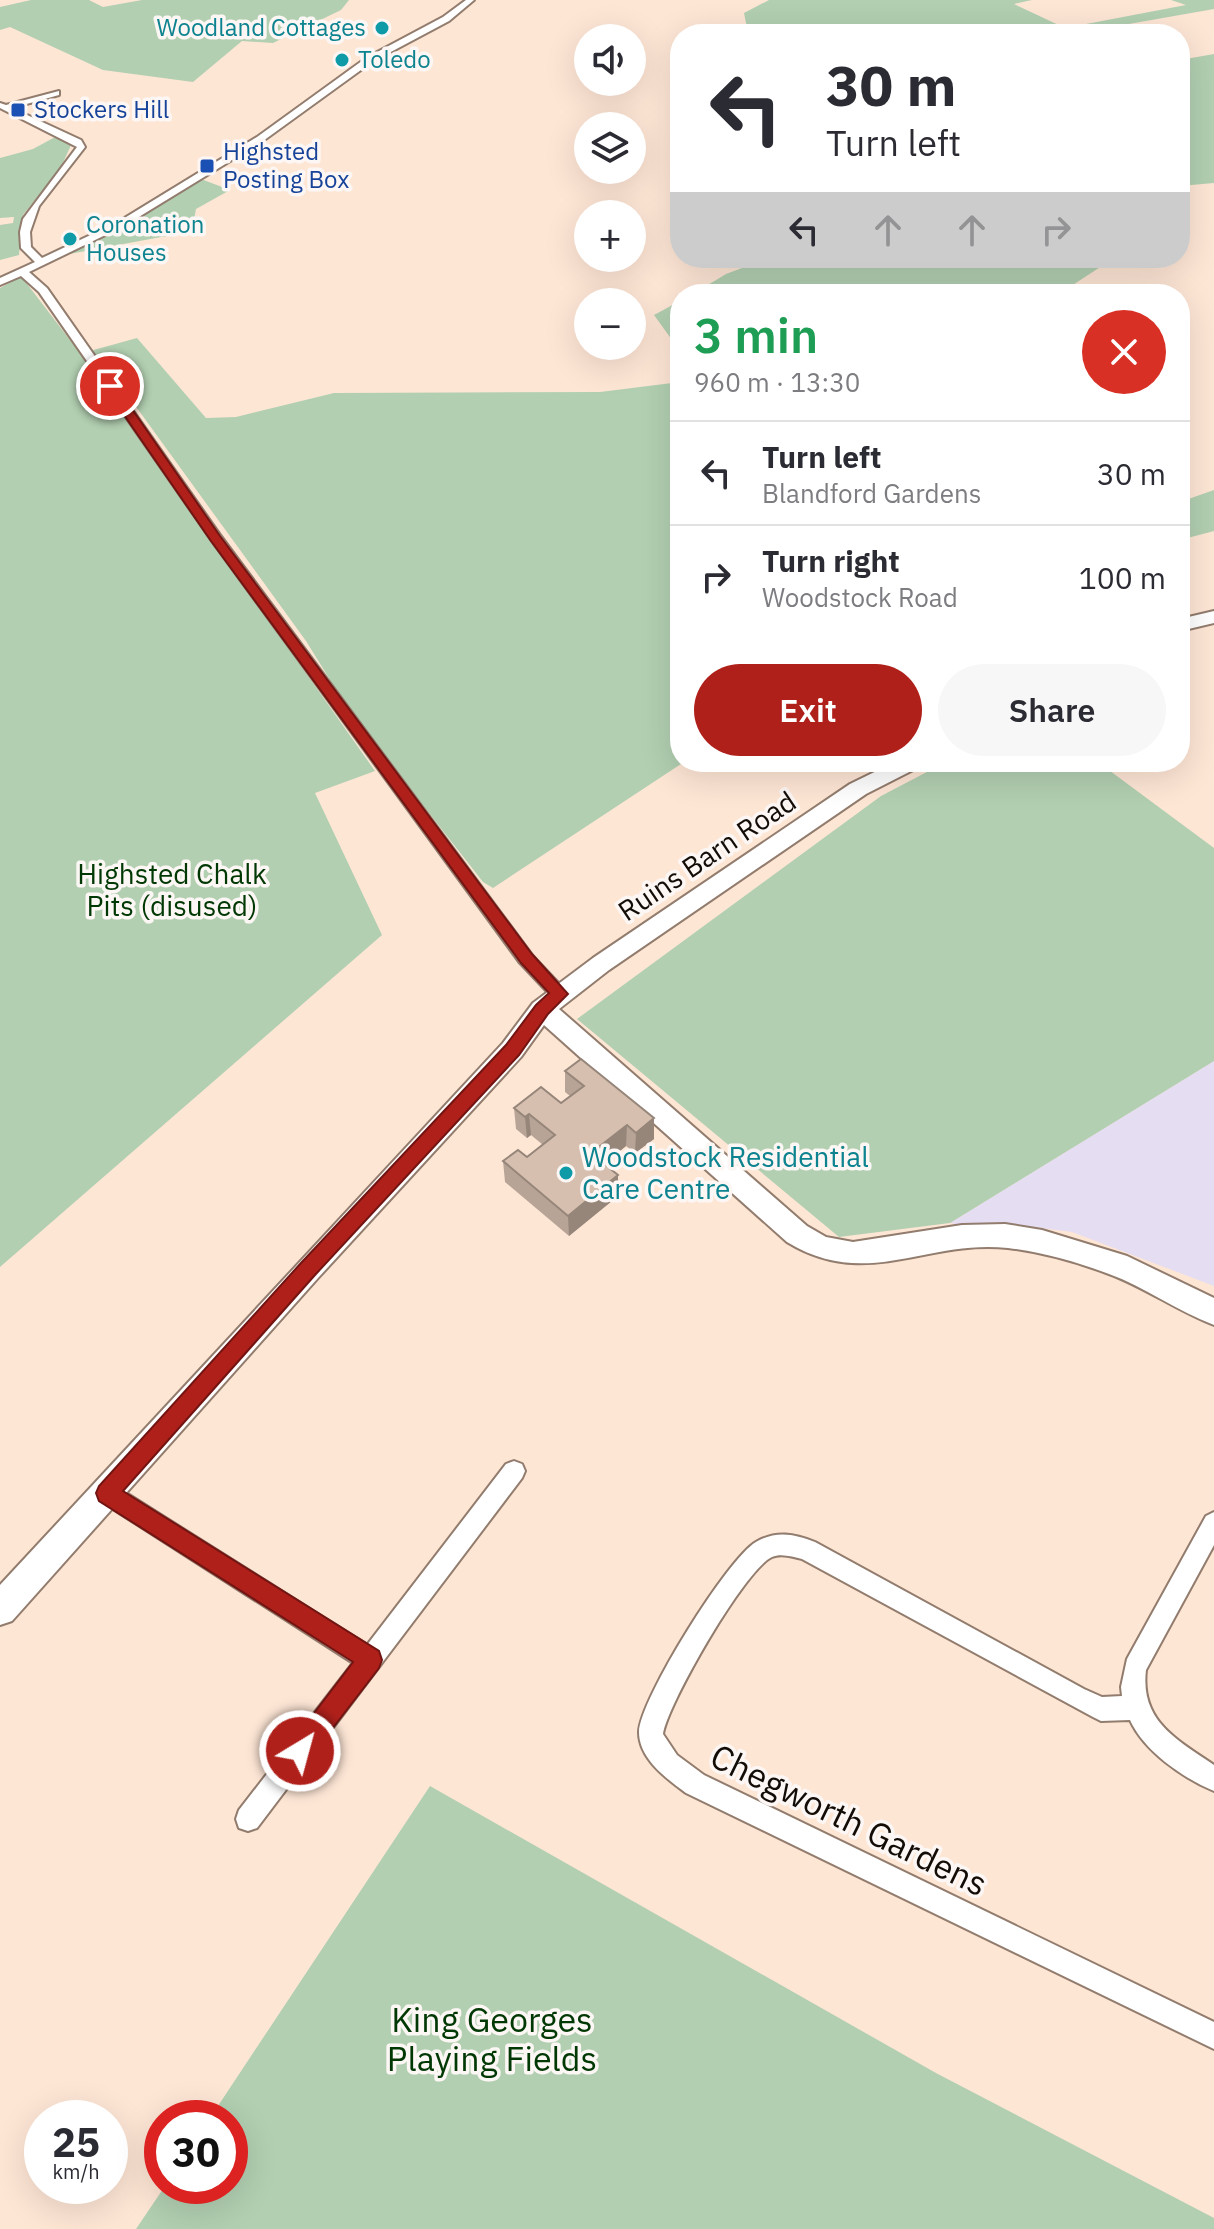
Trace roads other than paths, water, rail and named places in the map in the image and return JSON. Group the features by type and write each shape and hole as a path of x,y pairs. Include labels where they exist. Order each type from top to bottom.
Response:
{"street":[{"path":"0,282 40,261 102,236 260,139 369,60 446,19 470,0"},
{"path":"3,106 56,93"},
{"path":"3,106 45,129 78,142 81,147 65,174 38,201 28,216 26,248 40,261"},
{"path":"21,270 43,290 57,309 216,538 517,946 551,1001 797,1234 820,1248 853,1254 962,1237 1005,1236 1042,1242 1117,1264 1214,1312"},
{"path":"1190,623 1214,617"},
{"name":"Ruins Barn Road","path":"0,1609 308,1269 512,1050 551,1001 858,789 892,772"},
{"path":"248,1819 514,1471"},
{"path":"107,1493 370,1660"},
{"path":"1214,1523 1135,1667 1130,1685 1133,1708 1153,1734 1214,1779"},
{"name":"Chegworth Gardens","path":"1133,1708 1101,1709 820,1557 788,1543 770,1545 754,1555 739,1573 665,1694 652,1719 651,1735 670,1766 695,1784 1214,2036"}],"place":[{"name":"Woodland Cottages","path":"382,28"},
{"name":"Toledo","path":"342,60"},
{"name":"Stockers Hill","path":"18,110"},
{"name":"Highsted Posting Box","path":"207,166"},
{"name":"Coronation Houses","path":"70,239"},
{"name":"Woodstock Residential Care Centre","path":"566,1173"}],"park label":[{"name":"Highsted Chalk Pits (disused)","path":"172,890"},
{"name":"King Georges Playing Fields","path":"492,2040"}]}
